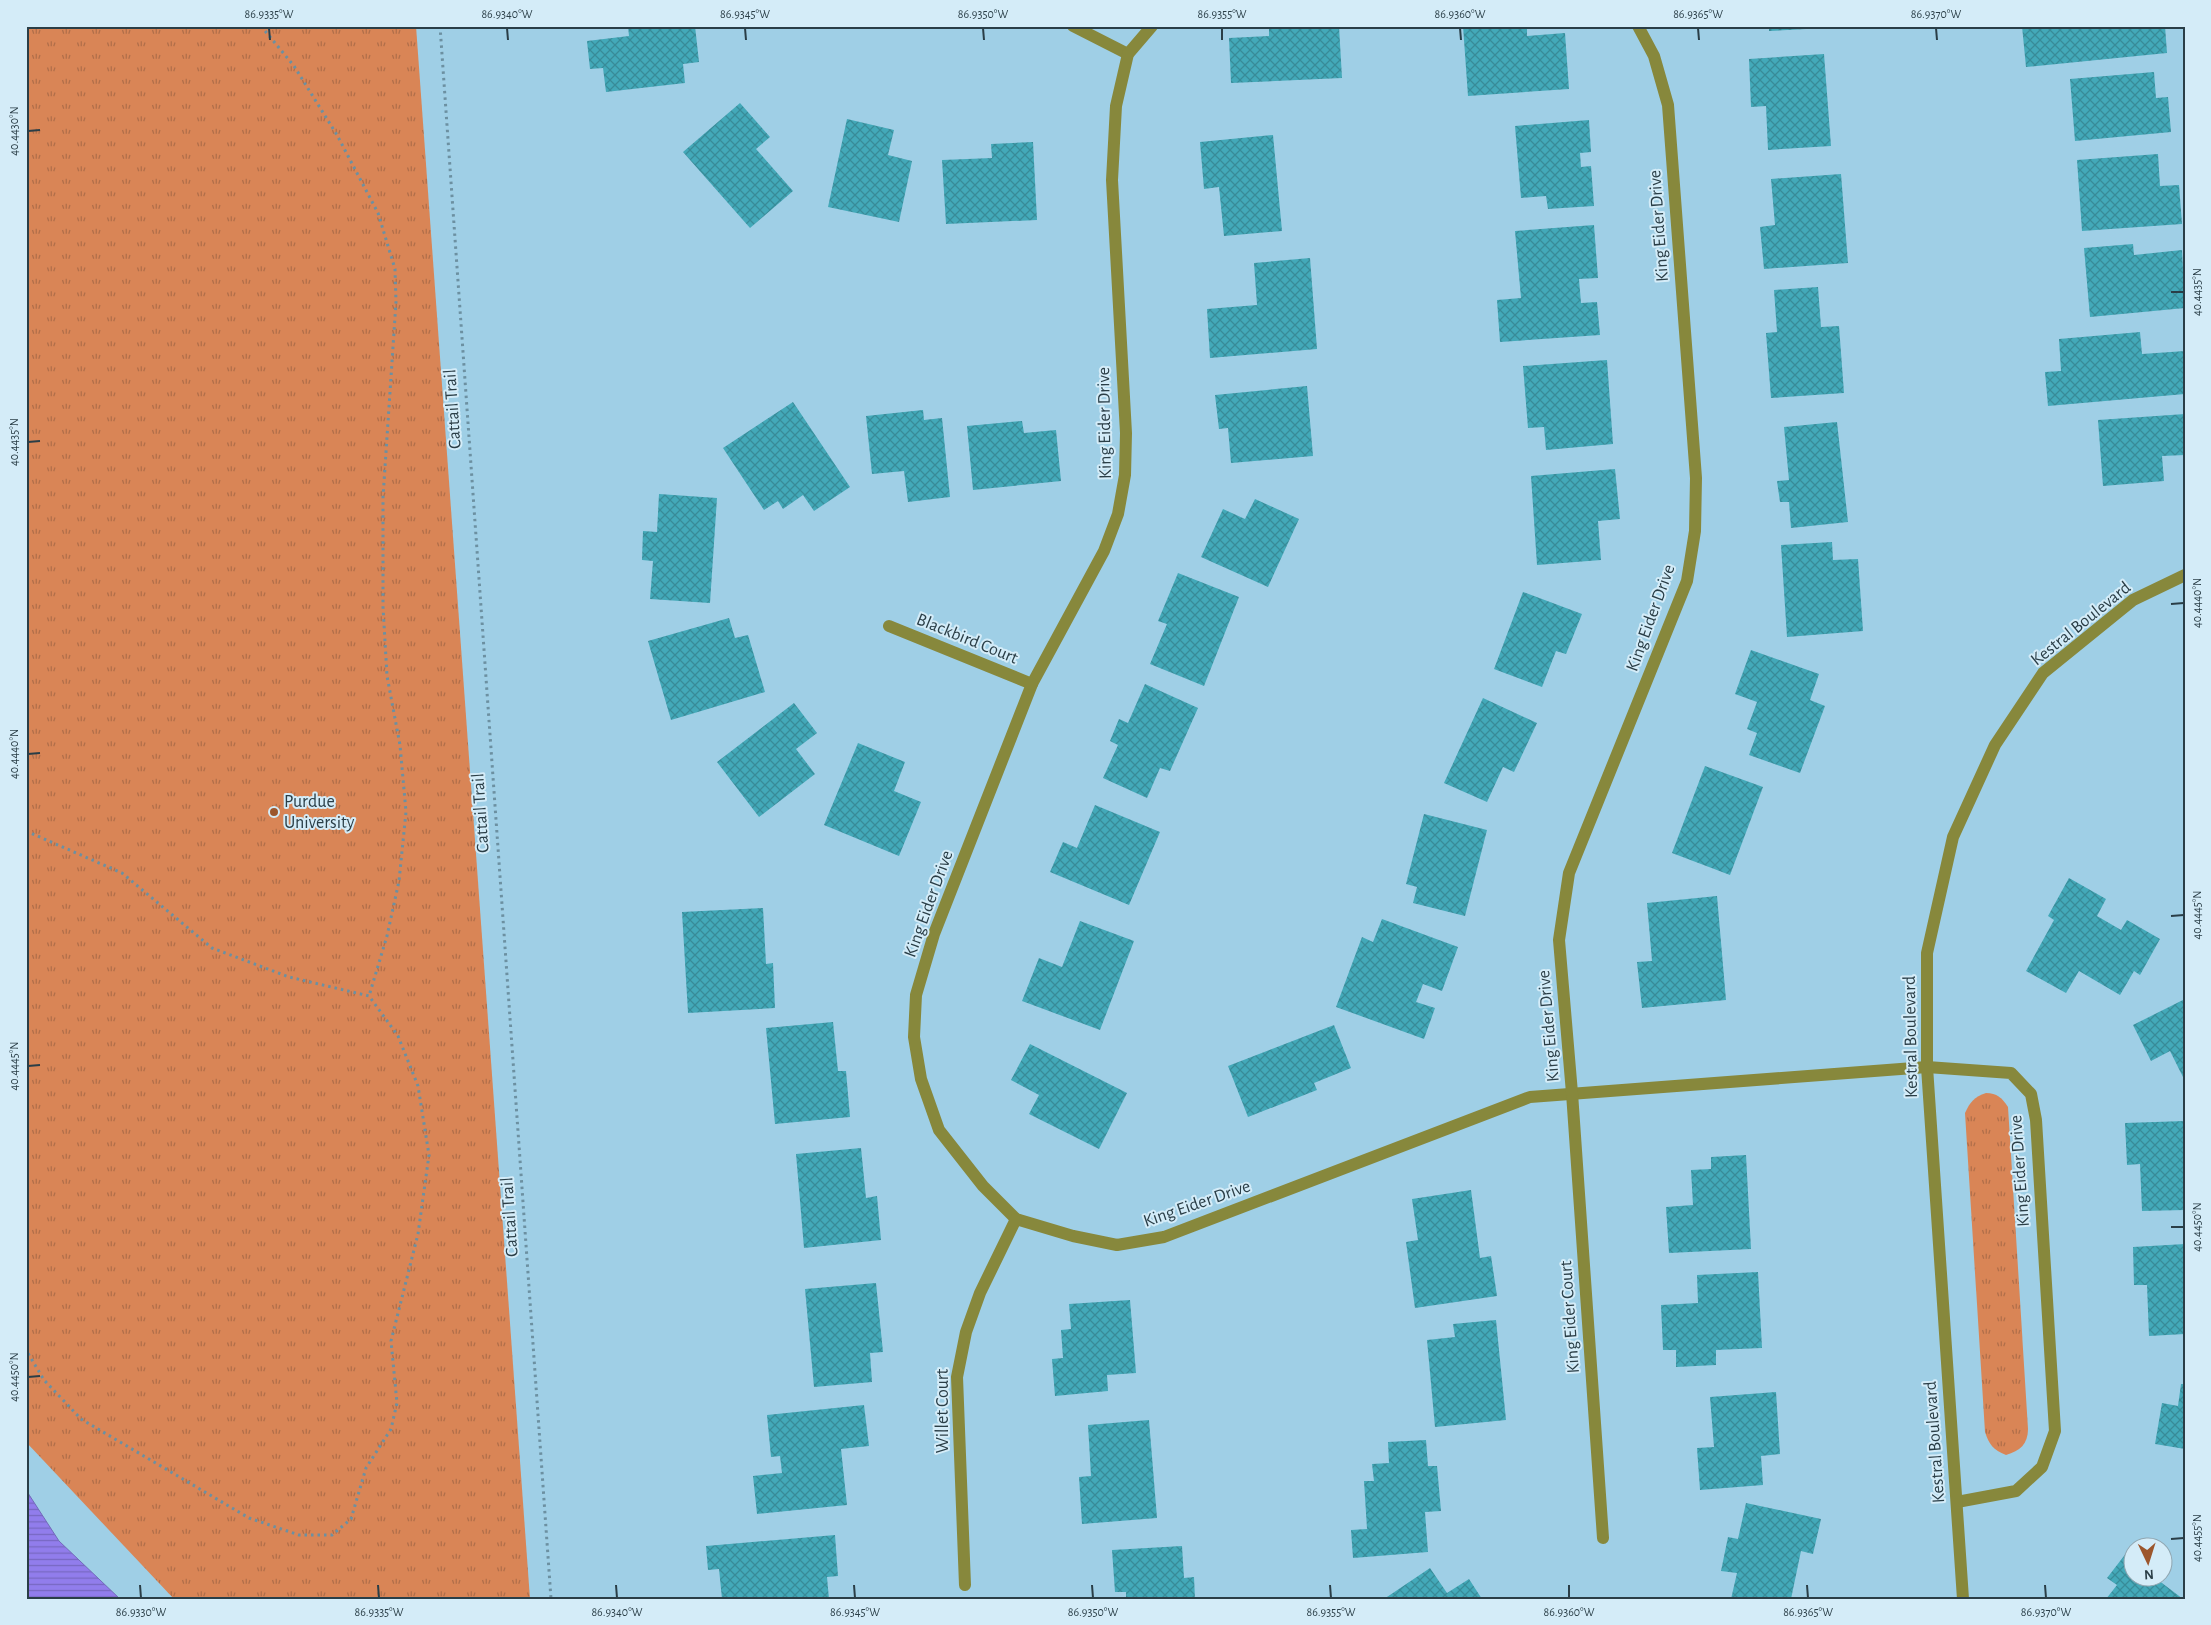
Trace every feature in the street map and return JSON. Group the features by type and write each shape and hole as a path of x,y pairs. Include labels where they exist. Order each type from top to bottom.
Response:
{"street":[{"path":"1073,26 1128,54"},
{"name":"King Eider Drive","path":"1152,26 1128,54 1116,106 1112,180 1126,433 1125,475 1118,514 1104,551 1032,684 934,934 916,995 914,1037 921,1079 939,1130 984,1186 1016,1219 1073,1236 1117,1245 1164,1237 1530,1097 1927,1067 2012,1073 2031,1094 2036,1120 2054,1431 2042,1467 2016,1491 1957,1502"},
{"name":"King Eider Drive","path":"1572,1094 1559,940 1569,873 1687,580 1695,531 1696,478 1668,105 1654,56 1638,26"},
{"name":"Kestral Boulevard","path":"1963,1599 1927,1067 1927,953 1953,838 1995,745 2044,673 2133,600 2185,575"},
{"name":"Blackbird Court","path":"889,626 1032,684"},
{"name":"King Eider Court","path":"1572,1094 1603,1538"},
{"name":"Willet Court","path":"965,1585 957,1377 966,1332 980,1293 1016,1219"}],"path":[{"path":"261,26 294,66 337,135 378,213 395,269 396,302 383,497 383,607 387,676 400,745 406,812 399,881 387,936 369,996"},
{"name":"Cattail Trail","path":"440,26 551,1599"},
{"path":"26,831 122,873 212,948 289,977 369,996 398,1036 418,1086 429,1155 418,1234 391,1341 397,1402 391,1428 366,1468 350,1519 332,1535 299,1535 250,1518 81,1419 44,1380 26,1350"}],"green space":[{"name":"Purdue University","path":"26,26 416,26 530,1599 174,1599 26,1442"},
{"path":"1986,1093 1999,1097 2008,1107 2028,1429 2025,1443 2006,1455 1992,1446 1985,1432 1965,1113 1973,1100"}],"shaded area":[{"path":"26,1490 59,1541 120,1599 26,1599"}],"building":[{"path":"628,26 695,26 699,62 683,64 685,83 606,92 603,68 590,69 587,41 629,36"},
{"path":"1339,26 1342,78 1231,83 1229,38 1269,36 1269,29"},
{"path":"1463,26 1505,26 1506,29 1527,28 1527,36 1565,33 1569,89 1468,96"},
{"path":"1769,26 1825,26 1825,28 1769,31"},
{"path":"2022,26 2165,26 2167,53 2026,67"},
{"path":"1824,54 1831,146 1768,150 1766,106 1751,107 1749,59"},
{"path":"2154,72 2156,98 2168,97 2171,132 2075,141 2070,79"},
{"path":"740,103 770,137 756,149 793,191 750,228 683,152"},
{"path":"847,119 894,130 888,155 912,161 899,222 828,207"},
{"path":"1589,120 1591,152 1580,153 1581,167 1591,166 1594,206 1548,209 1546,196 1521,198 1515,126"},
{"path":"1273,135 1282,231 1224,236 1219,187 1204,189 1200,142"},
{"path":"1033,142 1037,220 946,224 942,160 992,158 991,144"},
{"path":"2158,154 2160,186 2179,185 2182,224 2082,231 2077,160"},
{"path":"1841,174 1848,263 1764,269 1760,227 1775,225 1771,179"},
{"path":"1594,225 1598,278 1579,279 1581,303 1597,302 1600,335 1500,342 1497,300 1521,298 1515,231"},
{"path":"2133,244 2134,255 2182,250 2185,308 2090,317 2084,248"},
{"path":"1310,258 1317,349 1210,358 1207,309 1257,305 1254,263"},
{"path":"1818,287 1821,327 1839,326 1844,393 1771,398 1766,333 1777,332 1774,290"},
{"path":"2140,332 2142,354 2185,351 2185,394 2048,406 2045,372 2061,371 2059,339"},
{"path":"1607,360 1613,444 1546,450 1544,427 1528,428 1523,366"},
{"path":"1307,386 1313,456 1231,463 1228,428 1219,429 1215,395"},
{"path":"793,402 850,487 814,511 803,495 783,509 778,501 764,510 723,448"},
{"path":"923,410 924,420 942,418 950,497 908,502 904,471 872,474 866,416"},
{"path":"2185,414 2185,455 2162,456 2164,481 2103,486 2098,420"},
{"path":"1022,421 1024,433 1056,430 1061,481 973,490 967,426"},
{"path":"1837,422 1848,522 1791,528 1789,502 1780,502 1777,481 1789,480 1784,427"},
{"path":"1615,469 1620,519 1598,521 1601,560 1537,565 1531,476"},
{"path":"659,494 717,498 710,603 650,599 653,561 642,560 643,531 657,532"},
{"path":"1255,499 1299,519 1268,587 1201,557 1223,509 1245,519"},
{"path":"1832,542 1833,560 1858,559 1863,631 1787,637 1781,545"},
{"path":"1178,573 1239,597 1204,686 1150,664 1167,624 1158,621"},
{"path":"1523,592 1582,614 1566,654 1556,651 1542,687 1494,669"},
{"path":"729,618 735,638 748,635 765,692 671,720 648,641"},
{"path":"1751,650 1819,674 1810,700 1825,706 1800,773 1749,755 1757,733 1747,729 1757,702 1735,694"},
{"path":"1145,684 1198,708 1170,771 1160,768 1147,798 1103,778 1118,745 1110,741 1119,719 1128,723"},
{"path":"1483,698 1537,723 1514,772 1503,767 1487,802 1444,783"},
{"path":"794,703 817,733 796,749 815,774 759,817 717,762"},
{"path":"858,743 905,762 894,791 921,802 899,856 824,825"},
{"path":"1705,766 1763,787 1730,875 1672,853"},
{"path":"1095,805 1160,832 1129,905 1050,872 1063,842 1077,848"},
{"path":"1424,814 1487,830 1465,916 1413,903 1417,887 1406,884"},
{"path":"2069,878 2106,899 2097,916 2121,930 2127,920 2160,939 2140,975 2134,971 2120,995 2079,971 2066,993 2026,971 2054,920 2048,916"},
{"path":"1717,896 1726,1000 1642,1008 1637,962 1652,961 1647,903"},
{"path":"763,908 766,964 773,963 775,1008 688,1013 682,912"},
{"path":"1382,919 1458,947 1442,991 1423,984 1416,1002 1435,1008 1424,1039 1336,1007 1362,937 1373,942"},
{"path":"1080,921 1134,941 1100,1030 1022,1001 1039,958 1062,967"},
{"path":"2185,999 2185,1081 2170,1051 2151,1061 2133,1025"},
{"path":"833,1022 838,1071 846,1071 850,1117 775,1124 766,1028"},
{"path":"1334,1025 1351,1068 1314,1083 1317,1090 1248,1117 1228,1066"},
{"path":"1030,1044 1127,1093 1099,1149 1029,1114 1039,1095 1011,1080"},
{"path":"2185,1121 2185,1210 2142,1211 2140,1164 2127,1165 2125,1123"},
{"path":"861,1148 866,1198 877,1196 881,1240 804,1248 796,1154"},
{"path":"1746,1155 1751,1249 1669,1253 1666,1207 1693,1205 1691,1170 1711,1169 1711,1157"},
{"path":"1471,1190 1480,1258 1491,1256 1497,1296 1415,1308 1406,1242 1418,1240 1412,1199"},
{"path":"2185,1244 2185,1334 2149,1336 2147,1285 2134,1285 2133,1247"},
{"path":"1758,1272 1762,1348 1716,1350 1716,1365 1676,1367 1676,1350 1663,1350 1661,1305 1698,1303 1697,1275"},
{"path":"876,1283 883,1352 870,1353 872,1382 814,1387 805,1289"},
{"path":"1130,1300 1136,1373 1107,1375 1108,1391 1055,1396 1052,1359 1063,1358 1061,1330 1071,1329 1069,1304"},
{"path":"1496,1320 1506,1420 1435,1427 1427,1340 1455,1337 1453,1324"},
{"path":"2181,1384 2185,1384 2185,1449 2155,1444 2162,1403 2178,1406"},
{"path":"1776,1392 1780,1454 1761,1456 1763,1485 1700,1490 1697,1448 1714,1447 1710,1397"},
{"path":"864,1405 869,1446 841,1449 847,1505 757,1514 753,1476 782,1473 780,1456 771,1457 767,1415"},
{"path":"1149,1420 1157,1518 1082,1524 1079,1477 1091,1476 1088,1425"},
{"path":"1426,1440 1428,1466 1437,1466 1441,1511 1425,1512 1428,1552 1353,1558 1351,1530 1367,1529 1364,1481 1374,1481 1372,1464 1389,1463 1388,1442"},
{"path":"1746,1503 1821,1519 1813,1554 1801,1551 1791,1599 1731,1599 1737,1573 1721,1571 1728,1537 1738,1539"},
{"path":"835,1535 838,1576 827,1577 829,1599 722,1599 719,1569 708,1570 706,1546"},
{"path":"1182,1546 1184,1578 1194,1577 1195,1599 1126,1599 1126,1592 1115,1592 1112,1550"},
{"path":"2124,1556 2124,1588 2169,1588 2183,1599 2106,1599 2117,1585 2107,1578"},
{"path":"1430,1568 1447,1593 1469,1579 1482,1599 1384,1599"}],"place":[{"name":"Purdue University","path":"274,812"}]}
